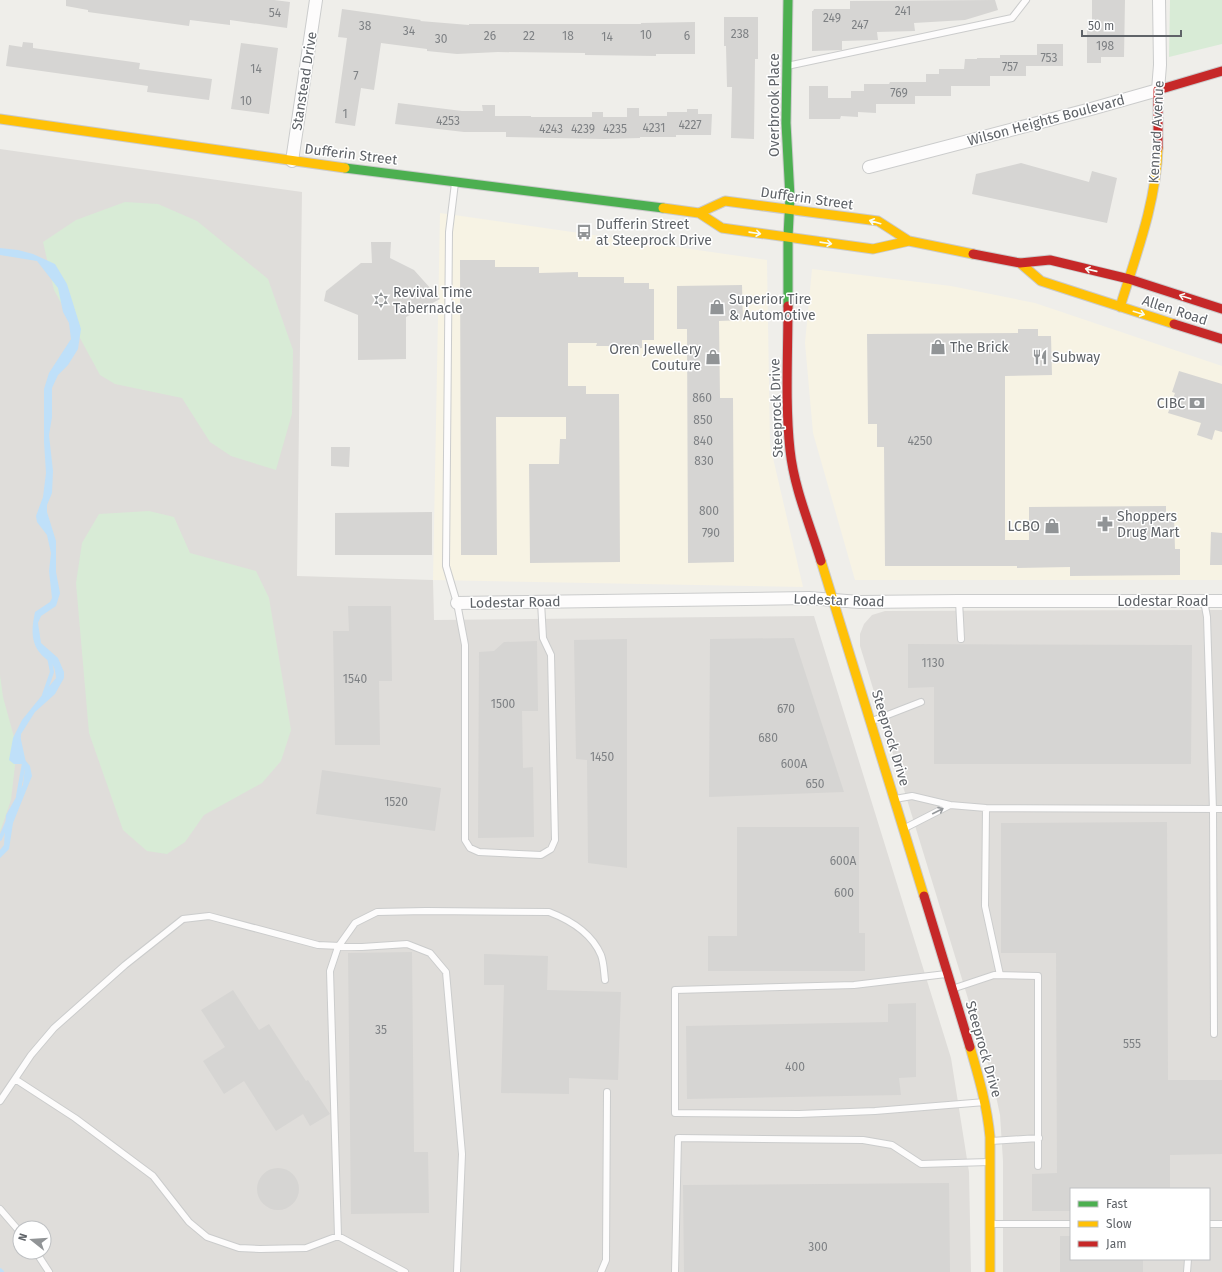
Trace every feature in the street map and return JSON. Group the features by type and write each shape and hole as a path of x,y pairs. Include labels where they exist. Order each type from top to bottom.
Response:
{"main road":[{"name":"Overbrook Place","path":"788,0 786,123 790,197 789,209"},
{"name":"Wilson Heights Boulevard","path":"1158,90 1222,72"},
{"name":"Kennard Avenue","path":"1120,307 1143,234 1154,189 1158,90"},
{"name":"Dufferin Street","path":"0,119 292,161 699,213 722,228 873,249 909,241"},
{"name":"Dufferin Street","path":"699,213 725,201 878,221 909,241 1020,263 1050,260 1129,278"},
{"name":"Steeprock Drive","path":"789,209 788,425 790,451 796,481 904,828 985,1102 988,1115 991,1162 990,1272"},
{"name":"Dufferin Street","path":"1020,263 1041,281 1120,307"},
{"name":"Allen Road","path":"1129,278 1222,309"},
{"name":"Allen Road","path":"1120,307 1222,339"}],"street":[{"name":"Stanstead Drive","path":"292,161 316,0"},
{"name":"Kennard Avenue","path":"1158,90 1160,65 1159,0"},
{"name":"Wilson Heights Boulevard","path":"869,167 1158,90"},
{"name":"Lodestar Road","path":"457,603 785,599 859,602 1222,601"}],"lane":[{"path":"787,66 1012,18 1026,0"},
{"path":"455,182 449,232 446,566 457,603 465,645 465,840 470,848 479,852 541,855 552,849 555,840 551,655 543,638 542,602"},
{"path":"959,601 960,639"},
{"path":"1204,601 1207,617 1213,810 1214,1034"},
{"path":"871,721 921,702"},
{"path":"895,799 912,796 950,805 986,808 1222,810"},
{"path":"904,828 950,805"},
{"path":"986,808 985,906 1000,975"},
{"path":"338,1236 330,971 338,947 355,924 377,912 549,912 565,918 581,929 594,943 602,956 605,980"},
{"path":"0,1101 31,1055 54,1028 125,965 183,919 209,916 318,945 362,947 407,944 430,953 446,972 462,1154 457,1272"},
{"path":"948,974 854,985 675,990 675,1113 799,1114 875,1111 985,1102"},
{"path":"952,989 994,975 1038,976 1038,1166"},
{"path":"14,1079 76,1118 153,1176 189,1222 207,1237 239,1248 260,1249 306,1248 338,1236 405,1272"},
{"path":"601,1272 606,1260 607,1092"},
{"path":"675,1272 678,1138 863,1140 892,1145 921,1164 991,1162"},
{"path":"990,1141 1039,1138"},
{"path":"0,1208 12,1222"},
{"path":"991,1224 1070,1224"},
{"path":"1210,1224 1222,1224"},
{"path":"41,1260 49,1272"},
{"path":"1188,1260 1188,1272"}],"shaded area":[{"path":"0,149 302,192 297,576 433,580 434,620 814,616 951,1058 969,1172 971,1272 0,1272"},
{"path":"440,213 767,260 770,445 803,587 433,580"},
{"path":"812,269 951,286 1035,303 1222,366 1222,580 855,580 813,433 805,343"},
{"path":"1222,610 1222,1272 1003,1272 1003,1161 1000,1115 992,1077 860,646 860,634 864,624 872,615 885,611"}],"green space":[{"path":"1170,0 1222,0 1222,44 1169,57"},
{"path":"125,202 158,204 197,221 268,279 293,350 292,414 276,470 231,456 210,442 182,398 115,384 100,375 54,290 43,242 76,220"},
{"path":"149,511 174,517 190,553 256,571 269,598 291,730 281,761 262,783 204,815 185,842 167,854 147,851 123,830 89,733 76,583 82,543 99,514"},
{"path":"0,675 3,697 17,748 11,800 0,832"}],"water":[{"path":"0,248 18,250 33,254 55,264 67,284 81,329 78,349 68,365 58,375 52,388 52,417 49,435 53,471 52,493 47,505 47,512 56,541 56,572 60,593 56,606 41,616 38,623 41,643 58,658 64,672 64,678 55,694 35,712 21,734 20,754 30,766 32,776 13,823 9,849 0,858 0,850 4,845 6,815 23,785 25,767 22,764 14,764 9,760 13,738 22,720 56,678 53,665 40,653 33,638 35,612 50,602 52,598 49,571 51,553 47,535 37,522 36,516 43,497 46,473 44,442 44,389 49,373 71,339 69,323 63,312 58,288 37,261 0,255"}],"building":[{"path":"66,0 274,0 290,2 287,28 230,20 230,25 190,20 189,26 88,12 88,10 66,6"},
{"path":"995,0 998,10 965,20 914,23 915,31 877,32 878,40 842,41 842,50 812,51 812,11 814,9 850,9 850,1"},
{"path":"1092,0 1125,0 1124,57 1101,57 1101,63 1087,63 1087,22 1092,22"},
{"path":"342,9 421,20 420,21 469,25 641,24 695,22 695,54 656,54 656,56 585,55 585,53 498,52 457,54 427,51 427,49 381,43 374,90 361,88 355,126 335,123 347,38 338,37"},
{"path":"724,17 758,17 758,59 755,59 754,139 731,138 732,87 727,87 726,46 724,46"},
{"path":"23,42 33,43 33,48 140,63 139,69 212,79 209,100 147,92 148,86 6,66 9,45 22,47"},
{"path":"241,43 278,48 269,114 231,109"},
{"path":"1037,44 1063,44 1063,66 1026,66 1026,76 990,76 990,86 951,86 951,96 915,96 915,104 876,104 876,113 858,112 858,117 841,116 840,119 809,119 809,86 828,86 828,98 851,98 851,91 864,91 864,84 926,82 926,74 939,74 939,69 964,69 965,59 1000,58 1000,55 1037,55"},
{"path":"398,103 462,111 483,111 482,105 495,105 495,116 531,117 592,117 592,112 603,112 603,117 627,117 627,108 639,108 639,116 667,116 667,112 687,112 687,109 698,109 698,114 712,114 711,135 676,135 676,137 603,139 506,137 506,132 464,132 395,124"},
{"path":"1021,163 1089,182 1092,171 1117,178 1107,223 972,194 976,174"},
{"name":"Revival Time Tabernacle","path":"371,242 391,242 390,258 414,270 440,299 406,317 406,359 358,360 358,315 324,301 326,291 361,263 372,263"},
{"path":"460,260 495,260 495,267 539,267 539,273 578,272 578,277 624,277 624,283 649,283 649,289 654,289 654,340 642,340 642,348 621,349 621,346 596,346 597,343 568,343 568,386 586,386 586,394 619,394 620,562 530,563 529,464 559,464 560,439 566,439 566,417 496,417 497,555 461,555"},
{"path":"742,285 743,320 719,321 720,398 733,398 734,562 688,563 687,329 677,329 677,286"},
{"path":"1018,329 1038,329 1038,336 1051,336 1052,375 1005,376 1005,540 1029,540 1029,507 1166,506 1166,516 1174,516 1175,549 1180,549 1180,575 1070,576 1070,567 1017,568 1017,566 885,566 884,447 877,447 877,424 868,424 867,334 1018,333"},
{"name":"CIBC","path":"1179,371 1222,384 1222,432 1215,430 1212,440 1197,435 1201,423 1168,413 1175,393 1172,392"},
{"path":"331,447 350,447 349,467 331,466"},
{"path":"432,512 432,555 335,555 335,513"},
{"path":"1211,532 1222,533 1222,565 1210,565"},
{"path":"348,606 391,606 392,681 379,681 380,745 335,745 333,631 349,631"},
{"path":"794,638 844,792 709,797 710,639"},
{"path":"627,639 627,868 588,863 587,760 576,759 574,640"},
{"path":"537,641 538,711 522,711 523,768 533,767 534,837 478,838 479,652 494,651 504,642"},
{"path":"908,644 1192,645 1191,764 934,764 934,687 908,688"},
{"path":"322,770 441,788 435,831 316,814"},
{"path":"1167,822 1168,1080 1222,1080 1222,1154 1170,1155 1170,1188 1070,1188 1070,1211 1032,1211 1032,1174 1057,1173 1056,953 1001,953 1001,823"},
{"path":"737,827 859,827 859,933 865,933 865,971 708,971 708,936 737,936"},
{"path":"412,952 414,1152 428,1152 429,1213 351,1214 348,953"},
{"path":"484,954 548,956 547,990 621,992 618,1080 569,1078 569,1094 501,1093 504,985 484,985"},
{"path":"233,990 259,1030 269,1024 306,1081 308,1080 330,1114 310,1126 303,1114 276,1131 244,1081 224,1094 203,1061 225,1047 201,1010"},
{"path":"916,1003 916,1077 899,1078 901,1095 687,1099 686,1026 888,1022 888,1004"},
{"path":"278,1168 293,1174 299,1189 293,1204 278,1210 263,1204 257,1189 263,1174"},
{"path":"949,1183 950,1272 684,1272 683,1185"},
{"path":"1060,1236 1070,1236 1070,1260 1143,1260 1143,1272 1060,1272"}],"waterway":[{"path":"44,695 52,672 49,657"},
{"path":"18,796 24,763 19,740"},
{"path":"0,839 7,823"}],"traffic: fast":[{"path":"788,0 786,123 790,197 788,237 788,306"},
{"path":"345,168 663,208"}],"traffic: slow":[{"path":"0,119 345,168"},
{"path":"1120,307 1139,248 1149,209 1158,148"},
{"path":"699,213 725,201 878,221 909,241 973,254"},
{"path":"663,208 699,213 722,228 873,249 909,241"},
{"path":"1020,263 1041,281 1174,324"},
{"path":"821,561 924,896"},
{"path":"970,1047 985,1103 989,1125 990,1272"}],"traffic: jam":[{"path":"1158,148 1158,90 1222,71"},
{"path":"973,254 1020,263 1050,260 1129,279 1222,309"},
{"path":"788,306 787,397 790,450 795,478 821,561"},
{"path":"1174,324 1222,339"},
{"path":"924,896 970,1047"}],"place":[{"name":"Dufferin Street at Steeprock Drive","path":"584,232"},
{"name":"Revival Time Tabernacle","path":"381,300"},
{"name":"Superior Tire & Automotive","path":"717,307"},
{"name":"The Brick","path":"938,347"},
{"name":"Oren Jewellery Couture","path":"713,357"},
{"name":"Subway","path":"1040,357"},
{"name":"CIBC","path":"1197,403"},
{"name":"Shoppers Drug Mart","path":"1105,524"},
{"name":"LCBO","path":"1052,526"}]}
